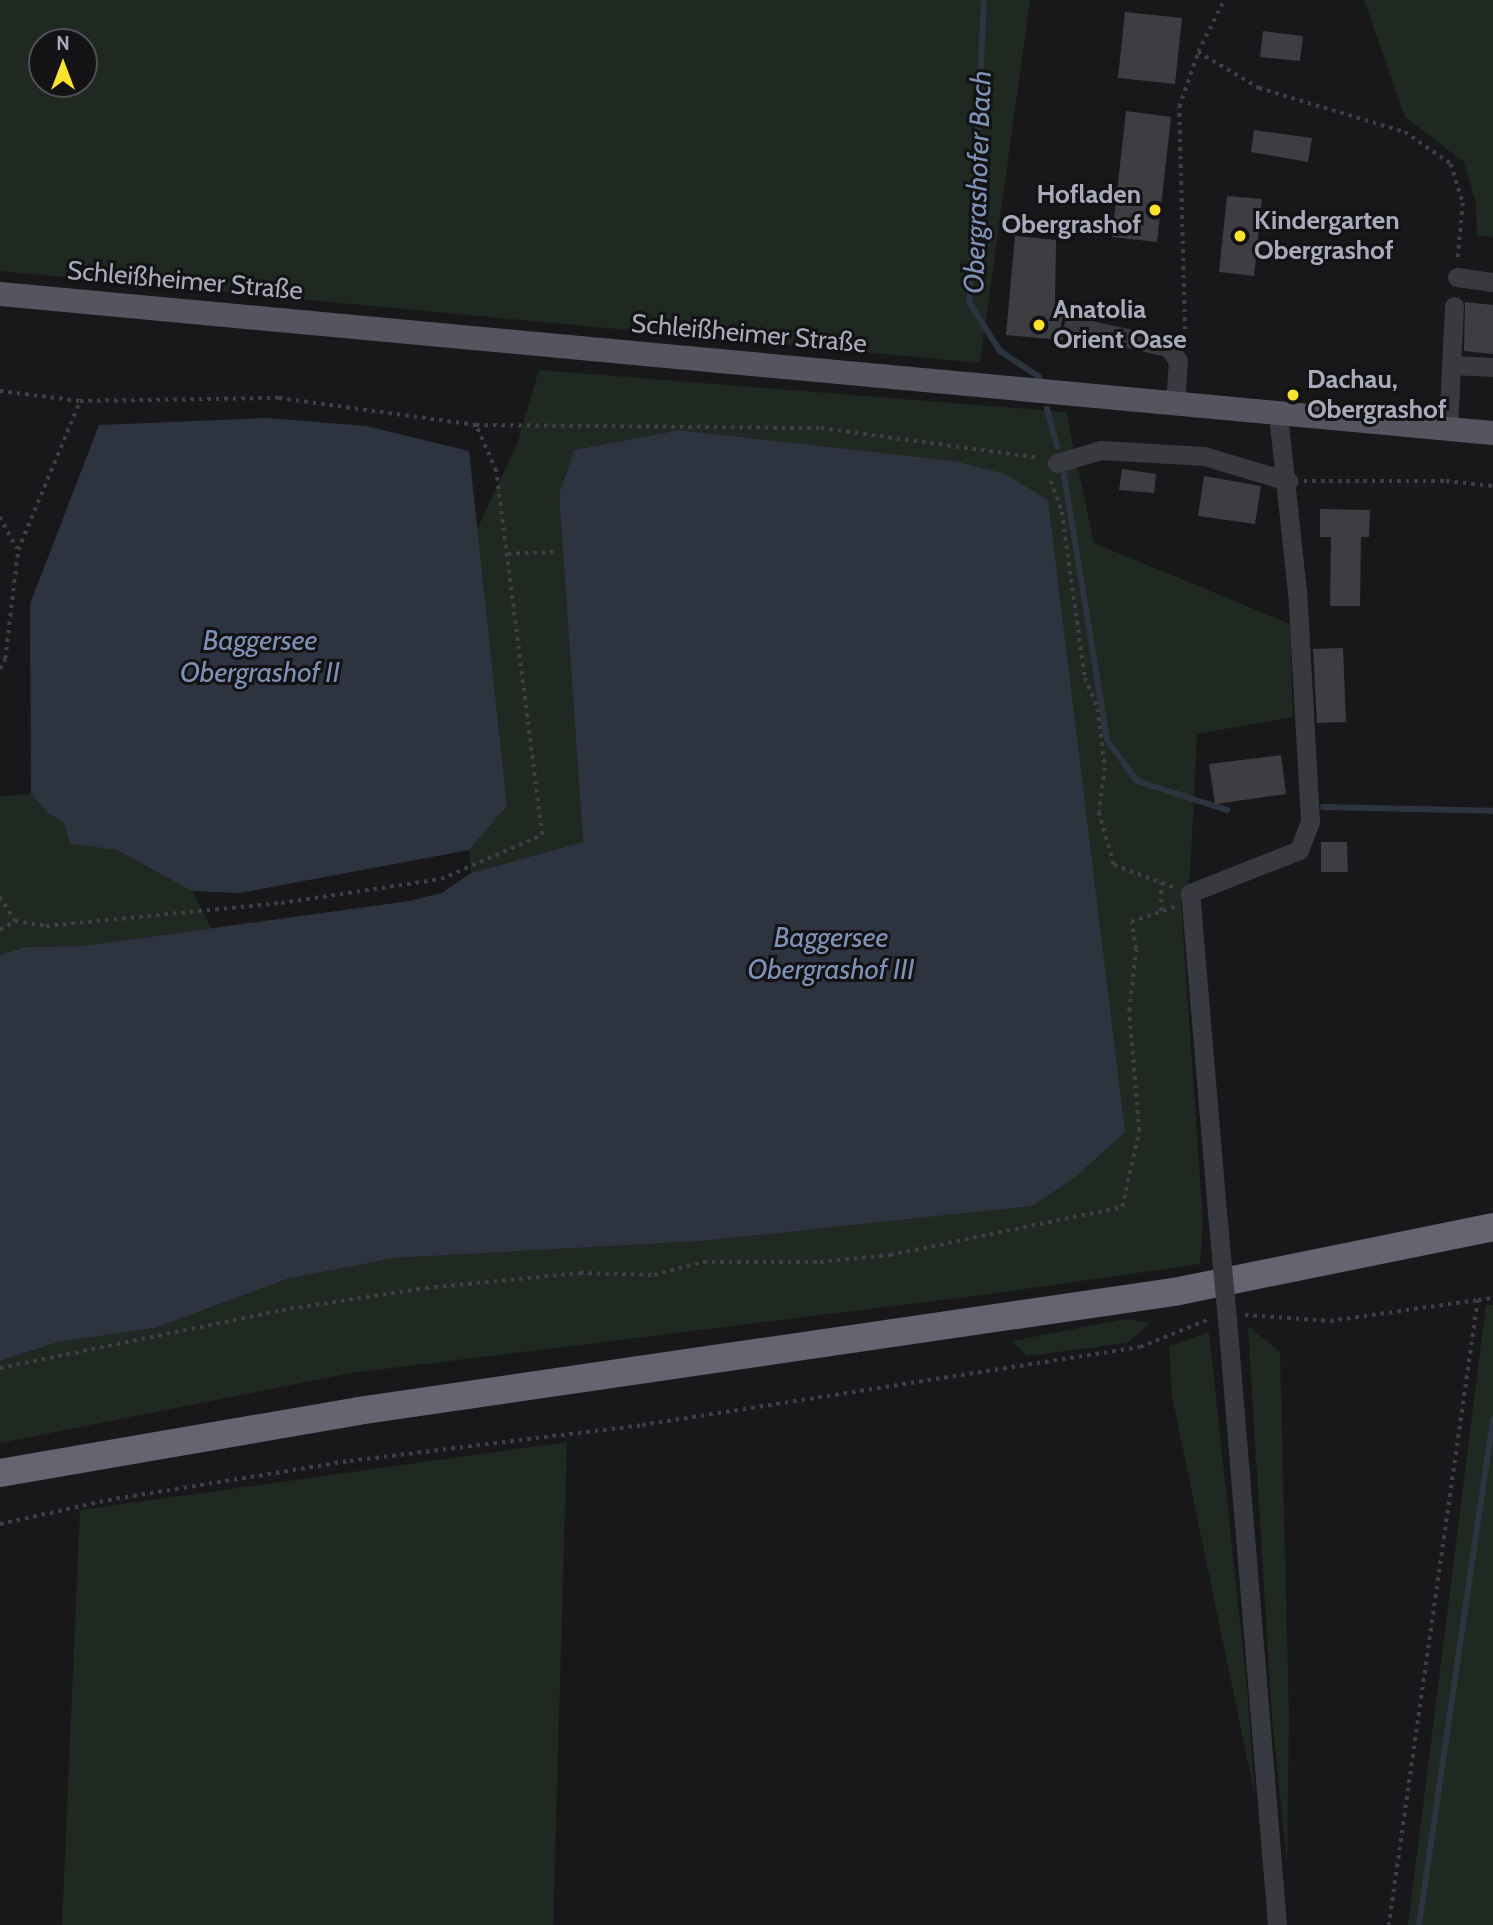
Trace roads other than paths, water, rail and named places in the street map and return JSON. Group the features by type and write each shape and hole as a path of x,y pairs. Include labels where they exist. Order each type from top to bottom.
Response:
{"highway":[{"path":"0,1473 358,1411 1174,1292 1493,1227"}],"main road":[{"name":"Schleißheimer Straße","path":"0,294 1493,433"}],"street":[{"path":"1457,277 1493,282"},
{"path":"1448,429 1454,306"},
{"path":"1073,326 1168,347 1178,361 1175,404"},
{"path":"1451,365 1493,367"},
{"path":"1277,1925 1189,898 1298,850 1310,821 1288,481 1278,414"},
{"path":"1048,468 1101,450 1204,456 1288,481"}],"water":[{"name":"Baggersee Obergrashof II","path":"267,418 366,426 469,451 507,806 469,850 240,893 192,891 117,850 70,844 64,822 49,814 31,794 30,604 99,425"},
{"name":"Baggersee Obergrashof III","path":"679,430 954,461 1005,474 1048,500 1125,1132 1074,1178 1032,1206 702,1241 395,1258 287,1279 155,1328 58,1342 0,1361 0,955 26,947 83,946 409,901 442,893 471,873 583,842 559,494 574,450"}],"waterway":[{"name":"Obergrashofer Bach","path":"984,0 969,302 1000,351 1039,377"},
{"path":"1047,409 1057,447"},
{"path":"1064,474 1107,740 1137,781 1227,810"},
{"path":"1323,807 1493,811"},
{"path":"1419,1925 1493,1419"}],"place":[{"name":"Hofladen Obergrashof","path":"1155,210"},
{"name":"Kindergarten Obergrashof","path":"1240,236"},
{"name":"Anatolia Orient Oase","path":"1039,325"},
{"name":"Dachau, Obergrashof","path":"1293,395"}]}
